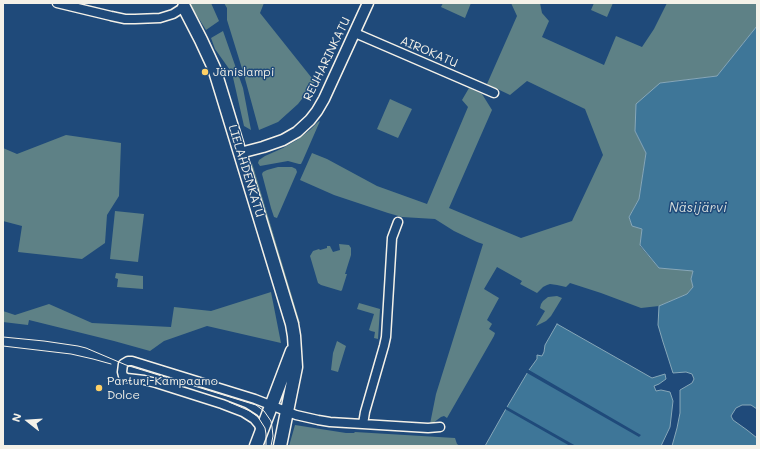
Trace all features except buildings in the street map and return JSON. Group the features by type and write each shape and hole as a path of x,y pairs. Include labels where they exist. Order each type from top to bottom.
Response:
{"main road":[{"name":"LIELAHDENKATU","path":"183,5 214,68 292,324 296,367 280,446"},
{"name":"LIELAHDENKATU","path":"256,446 295,344"}],"street":[{"path":"57,3 124,19 160,18 174,14 183,5"},
{"name":"REUHARINKATU","path":"240,153 283,140 297,132 310,120 324,99 368,3"},
{"name":"AIROKATU","path":"355,33 494,93"},
{"path":"363,424 386,337 392,238 398,222"},
{"path":"261,432 259,424 254,419 242,412 156,383 127,378 123,376 123,364 128,361 132,361 255,400 299,416 318,420 428,428 440,427"}],"green space":[{"path":"189,3 211,3 219,21 206,30"},
{"path":"224,3 264,3 260,13 315,82 298,104 278,122 259,130 227,20 227,8"},
{"path":"443,3 471,3 465,18 441,7"},
{"path":"511,3 540,3 542,13 549,21 542,37 604,65 616,36 642,47 654,29 667,3 757,3 757,26 717,76 660,83 635,131 646,153 639,199 629,217 632,226 642,229 640,246 659,268 693,270 691,279 693,287 687,294 659,306 641,308 570,283 566,287 550,284 543,287 537,293 520,284 522,281 497,267 484,289 499,298 487,320 492,324 489,329 495,333 494,336 447,418 444,416 441,417 430,424 436,394 483,244 454,231 435,219 402,217 388,213 334,195 300,180 312,153 327,159 377,186 427,204 468,107 462,100 469,88 482,94 492,110 449,208 521,238 572,221 603,155 585,109 527,81 510,95 487,84 517,16"},
{"path":"594,3 613,3 607,17 591,10"},
{"path":"223,31 243,88 251,130 244,126 232,73 215,49 211,38"},
{"path":"390,99 412,109 398,138 377,129"},
{"path":"320,121 301,164 288,161 260,166 258,163 259,160 297,140"},
{"path":"66,135 121,143 119,196 107,215 105,243 82,259 18,252 22,226 3,221 3,148 17,154"},
{"path":"252,163 300,323 297,323 251,168"},
{"path":"278,167 292,167 296,169 297,172 277,218 274,217 262,174 267,170"},
{"path":"115,211 144,214 138,262 110,259"},
{"path":"339,244 349,245 351,248 351,255 345,274 347,274 341,291 318,283 310,256 313,251 327,248 327,246 330,246 333,252 340,250"},
{"path":"116,273 143,276 143,289 117,287 118,279 115,278"},
{"path":"271,292 281,343 207,326 164,341 150,351 29,320 28,325 3,322 3,311 15,315 49,304 92,323 171,327 174,307 211,311"},
{"path":"557,296 562,298 551,316 546,321 536,326 545,311 540,308 543,301 548,297"},
{"path":"359,303 380,309 378,339 374,338 375,332 369,330 374,314 357,309"},
{"path":"337,341 346,346 338,372 331,370 333,353"},
{"path":"295,425 346,433 355,432 455,438 457,444 460,446 289,446"}],"water":[{"name":"Näsijärvi","path":"757,26 757,409 751,405 742,405 736,408 731,416 733,420 757,438 757,446 672,446 680,413 680,390 692,383 694,379 692,374 686,372 673,373 658,325 659,306 687,294 693,287 691,279 693,271 659,268 640,245 642,229 632,226 629,217 639,199 646,153 635,131 636,104 660,83 717,76"},
{"path":"557,324 652,378 665,374 666,379 654,386 656,391 661,390 670,392 673,401 670,427 661,446 485,446 529,370 537,359 537,355 542,356 545,345"}],"pier":[{"path":"528,370 641,435 639,437 527,373 526,372"},
{"path":"506,406 576,446 570,446 504,409"}],"tram line":[{"path":"3,337 44,341 86,348 126,365 256,405 264,411 271,421 273,436 271,446"},
{"path":"3,346 71,354 111,364"},
{"path":"229,402 250,411 258,417 265,428 266,446"}],"place":[{"name":"Jänislampi","path":"205,72"},
{"name":"Parturi-Kampaamo Dolce","path":"99,388"}]}
